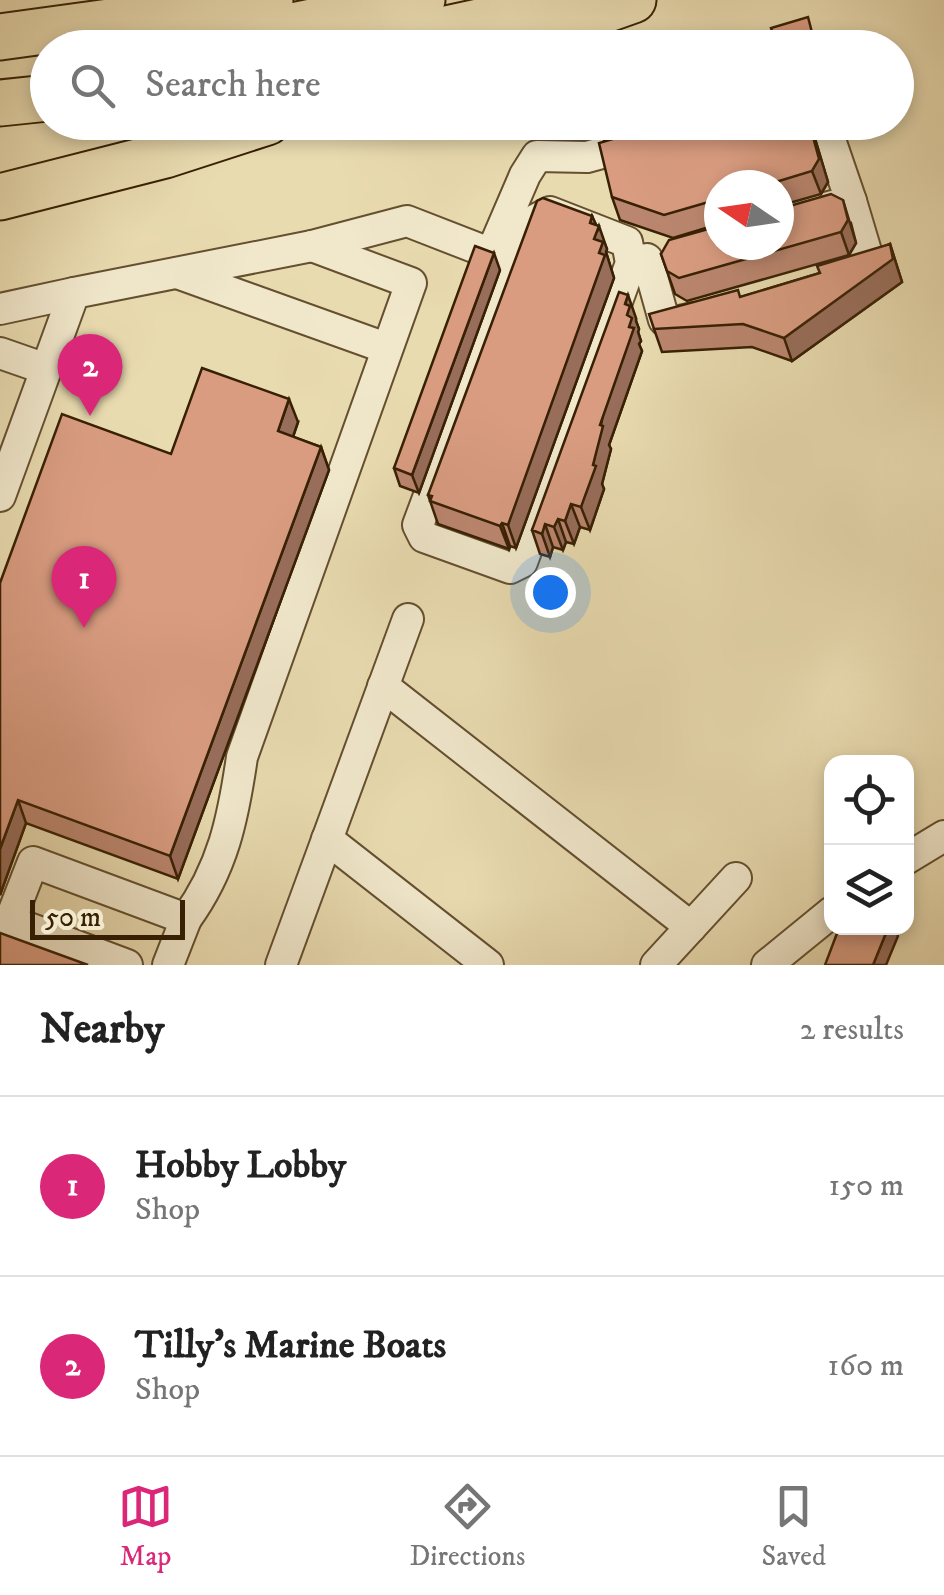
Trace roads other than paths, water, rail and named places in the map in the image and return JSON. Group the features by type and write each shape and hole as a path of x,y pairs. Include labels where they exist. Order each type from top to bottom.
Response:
{"highway":[{"path":"51,30 270,0"},
{"path":"272,30 422,0"},
{"path":"442,30 580,0"},
{"path":"549,30 633,0"},
{"path":"0,37 30,33"},
{"path":"0,66 30,63"},
{"path":"0,103 30,100"},
{"path":"0,197 212,140"}],"lane":[{"path":"639,261 522,562 510,568 424,536 418,525 504,259 525,175 537,156 586,158 651,140"},
{"path":"806,286 861,270 868,258 830,140"},
{"path":"794,218 851,201"},
{"path":"504,259 534,220 550,212 627,242 664,320 679,322 716,311"},
{"path":"0,309 312,246 407,222 504,259"},
{"path":"168,965 186,919 206,891 231,827 242,757 410,282 312,246"},
{"path":"639,261 683,248"},
{"path":"176,273 386,348"},
{"path":"1,491 12,426 46,369 74,293"},
{"path":"0,353 46,369"},
{"path":"281,965 408,619"},
{"path":"383,686 690,927"},
{"path":"914,853 944,836"},
{"path":"327,839 488,965"},
{"path":"127,965 10,920 33,862 186,919"},
{"path":"656,965 736,878"},
{"path":"766,965 824,918"}],"place":[{"name":"Tilly's Marine Boats","path":"90,416"},
{"name":"Hobby Lobby","path":"84,628"}]}
